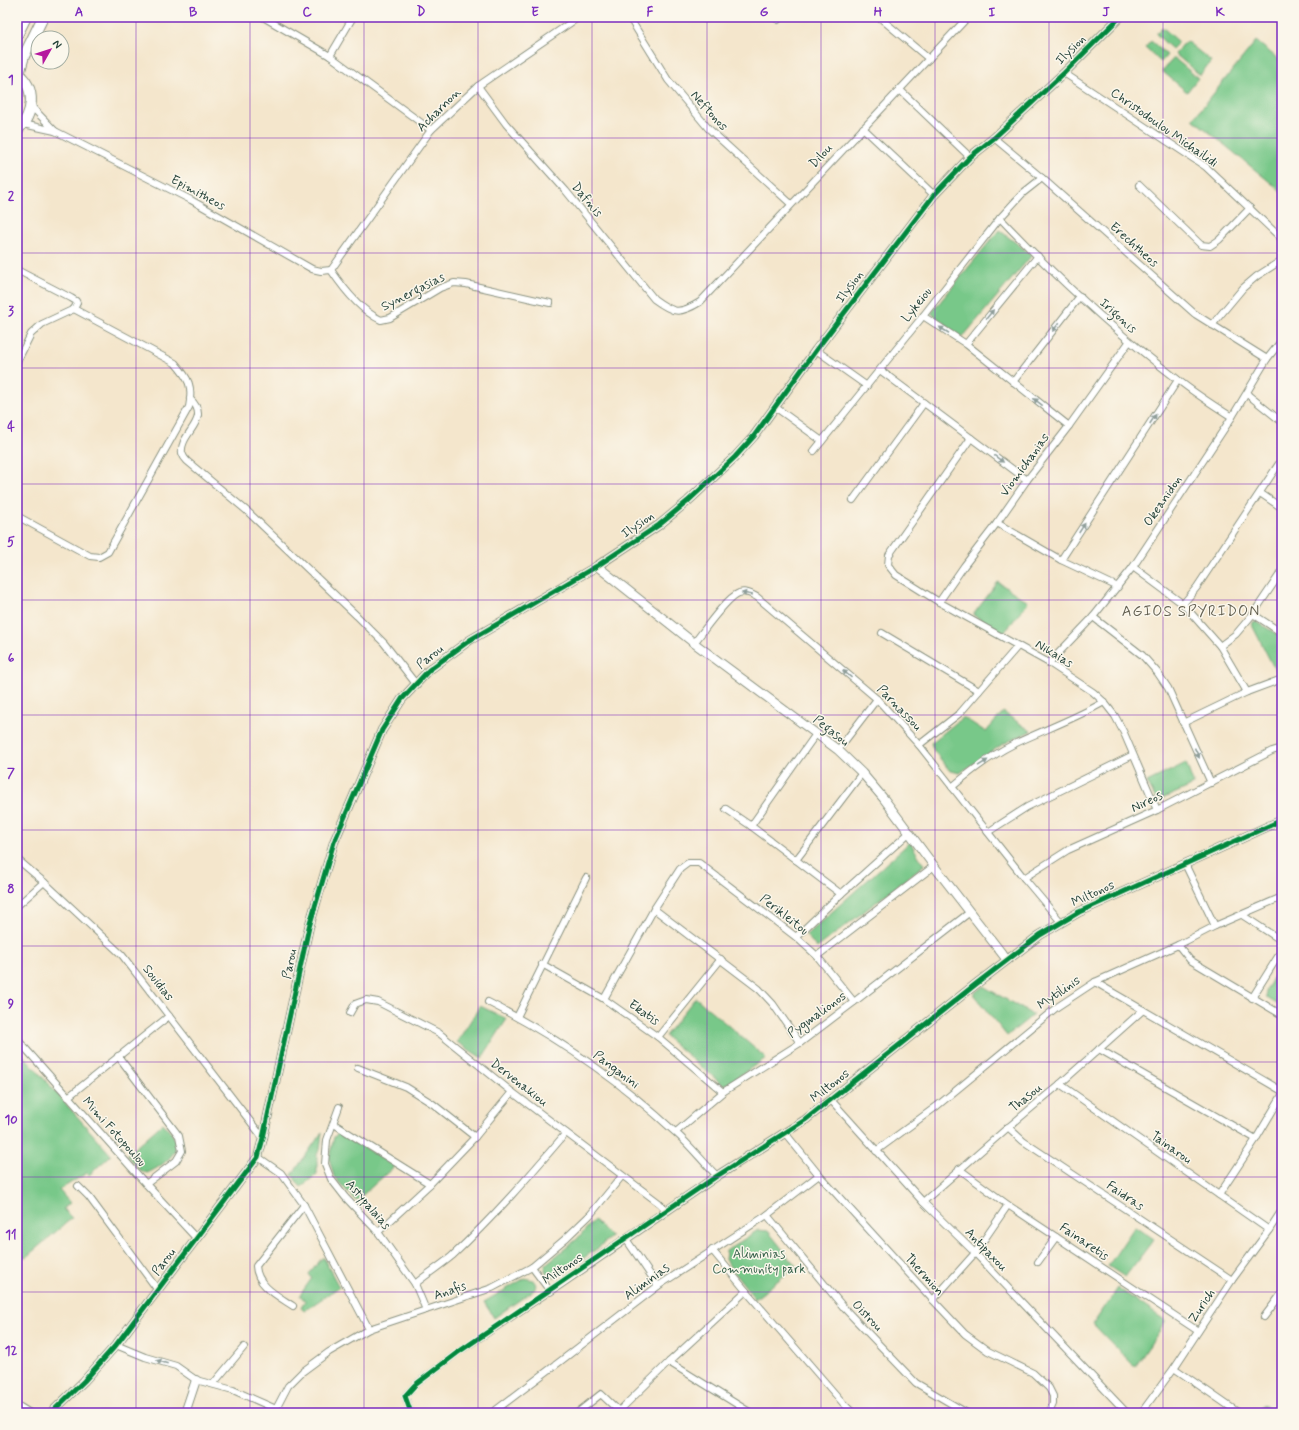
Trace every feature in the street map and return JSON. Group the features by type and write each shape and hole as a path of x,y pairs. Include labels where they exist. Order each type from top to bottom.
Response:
{"main road":[{"path":"17,35 26,17"},
{"path":"20,127 28,116 31,106 30,94 26,83 18,74 24,56 43,17"}],"street":[{"path":"263,17 330,56 431,130"},
{"path":"330,56 353,17"},
{"name":"Acharnon","path":"331,270 431,130 478,86 580,17"},
{"name":"Neftonos","path":"629,17 668,80 708,128 791,204"},
{"path":"879,17 929,59"},
{"name":"Dilou","path":"689,309 700,302 968,17"},
{"name":"Ilysion","path":"597,566 659,525 688,501 735,457 754,436 816,350 934,195 970,157 994,138 1064,73 1120,17"},
{"name":"Christodoulou Michailidi","path":"1064,73 1206,167 1282,239"},
{"name":"Dafnis","path":"478,86 506,124 566,191 654,299 668,309 678,311 689,309"},
{"path":"899,89 970,157"},
{"path":"31,106 55,131"},
{"path":"20,127 55,131"},
{"path":"863,128 934,195"},
{"name":"Epimitheos","path":"55,131 191,200 312,269 321,271 331,270"},
{"name":"Erechtheos","path":"994,138 1042,178 1195,314 1267,359"},
{"name":"Lykeiou","path":"814,451 1000,218 1023,193 1042,178"},
{"path":"1139,185 1201,245 1210,246 1219,240 1250,208"},
{"name":"Irigonis","path":"1000,218 1129,342 1178,380 1232,417"},
{"path":"966,344 1038,256"},
{"path":"1212,325 1243,288 1257,276 1282,260"},
{"path":"17,270 76,301 77,303 74,309 42,324 31,334 17,362"},
{"name":"Synergasias","path":"331,270 340,283 368,313 381,320 390,318 440,288 454,283 466,284 550,303"},
{"path":"1013,382 1080,296"},
{"path":"17,516 90,556 99,557 108,552 189,407 192,392 186,375 175,363 74,309"},
{"path":"923,316 966,344 1069,426"},
{"name":"Okeanidon","path":"1049,664 1093,617 1133,567 1232,417 1267,359 1282,340"},
{"name":"Viomichanias","path":"939,602 1129,342"},
{"path":"816,350 867,386"},
{"path":"880,370 1027,480"},
{"path":"1061,560 1178,380"},
{"path":"1246,394 1282,422"},
{"path":"190,399 195,403 198,411 198,419 183,445 182,454 186,461 247,511 357,616 384,643 416,684"},
{"path":"853,500 924,403"},
{"path":"775,407 822,441"},
{"name":"Nikaias","path":"971,438 889,555 888,565 896,575 939,602 1049,664 1093,692 1104,702 1115,716 1157,810"},
{"path":"1183,604 1197,587 1282,459"},
{"path":"1260,493 1282,508"},
{"path":"997,523 1061,560 1118,587"},
{"name":"Parou","path":"51,1413 84,1381 116,1345 258,1157 310,927 334,842 382,730 402,699 429,670 470,640 597,566"},
{"name":"Pegasou","path":"597,566 694,643 838,750 862,773 884,799 1007,960"},
{"path":"1133,567 1183,604 1220,646 1247,692"},
{"path":"1220,646 1236,634 1253,614 1282,571"},
{"name":"Parnassou","path":"694,643 731,598 740,592 748,592 757,597 877,699 919,745 1024,878 1061,922"},
{"path":"1253,614 1282,633"},
{"path":"1093,617 1142,655 1168,688 1211,783"},
{"path":"882,632 979,691"},
{"path":"919,745 960,713 1018,646"},
{"path":"1183,723 1247,692 1282,679"},
{"path":"838,750 877,699"},
{"path":"952,787 977,766 1012,745 1085,713 1104,702"},
{"path":"751,826 816,734"},
{"name":"Nireos","path":"1024,878 1068,850 1157,810 1272,751 1282,748"},
{"path":"988,832 1027,807 1133,755"},
{"path":"796,860 862,773"},
{"path":"726,809 841,894"},
{"name":"Miltonos","path":"411,1413 405,1396 415,1385 457,1353 717,1176 785,1133 831,1100 1040,935 1079,912 1282,820"},
{"path":"796,937 909,833"},
{"name":"Souidias","path":"17,858 122,955 263,1138"},
{"name":"Perikleitou","path":"654,909 680,869 688,863 699,863 796,937 817,956 854,1002"},
{"path":"1185,864 1215,926"},
{"path":"817,956 934,866"},
{"path":"517,1017 586,878"},
{"path":"17,906 44,882"},
{"name":"Mytilinis","path":"876,1151 937,1106 1057,1007 1095,982 1178,945 1215,926 1282,897"},
{"path":"604,998 654,909 759,989 773,1004 800,1043"},
{"name":"Pygmalionos","path":"676,1132 723,1092 800,1043 970,912"},
{"path":"1242,915 1282,941"},
{"path":"1178,945 1190,960 1282,1015"},
{"path":"1252,998 1282,950"},
{"path":"658,1037 721,959"},
{"name":"Ekatis","path":"542,964 604,998 658,1037 723,1092"},
{"path":"1095,982 1282,1091"},
{"name":"Dervenakiou","path":"350,1013 355,1004 366,1000 378,1002 439,1033 512,1092 659,1203 667,1211"},
{"name":"Panganini","path":"488,1002 517,1017 569,1048 630,1094 676,1132 717,1176"},
{"name":"Thasou","path":"923,1202 1143,1010"},
{"path":"68,1097 169,1016"},
{"name":"Mimi Fotopoulou","path":"17,1039 196,1238"},
{"path":"1099,1049 1256,1139"},
{"path":"118,1056 179,1136 182,1151 176,1161 146,1184"},
{"path":"358,1068 406,1087 433,1104 475,1137"},
{"name":"Tainarou","path":"1060,1084 1269,1230"},
{"path":"378,1232 430,1184 475,1137 512,1092"},
{"path":"1218,1195 1256,1139 1282,1095"},
{"name":"Antipaxou","path":"831,1100 923,1202 975,1253 1127,1413"},
{"name":"Astypalaias","path":"339,1107 327,1140 325,1164 331,1179 345,1197 378,1232 415,1284 426,1310"},
{"path":"334,1124 430,1184"},
{"name":"Faidras","path":"1008,1127 1023,1141 1232,1280"},
{"path":"415,1284 451,1256 498,1210 566,1133"},
{"name":"Thermion","path":"785,1133 819,1175 965,1334 988,1351 1033,1372 1049,1388 1053,1396 1053,1404 1049,1413"},
{"path":"258,1157 281,1173 304,1205 369,1329"},
{"name":"Fainaretis","path":"959,1169 1008,1205 1198,1331"},
{"name":"Aliminias","path":"492,1413 658,1286 767,1215 819,1175"},
{"name":"Anafis","path":"279,1411 288,1386 302,1372 329,1352 369,1329 492,1288 532,1268 590,1215 622,1176"},
{"path":"78,1186 89,1197 158,1289"},
{"path":"293,1306 264,1286 256,1274 256,1266 304,1205"},
{"path":"933,1300 975,1253 1008,1205"},
{"name":"Zurich","path":"1141,1413 1174,1368 1232,1280 1282,1210"},
{"name":"Oistrou","path":"767,1215 845,1309 916,1383 967,1413"},
{"path":"1038,1262 1056,1237"},
{"path":"626,1239 658,1286"},
{"path":"712,1250 746,1292 853,1413"},
{"path":"532,1268 550,1291"},
{"path":"577,1413 601,1394 620,1412 669,1362 746,1292"},
{"path":"1264,1317 1282,1294"},
{"path":"116,1345 145,1357 176,1366 196,1380 233,1390 279,1411"},
{"path":"212,1384 244,1347"},
{"path":"669,1362 751,1413"},
{"path":"1174,1368 1239,1413"},
{"path":"185,1413 196,1380"},
{"path":"17,1404 30,1413"}],"green space":[{"path":"1162,27 1179,42 1172,49 1156,34"},
{"path":"1151,41 1167,55 1161,62 1145,48"},
{"path":"1186,41 1211,61 1200,75 1175,54"},
{"path":"1256,41 1282,62 1282,192 1193,119"},
{"path":"1174,58 1198,78 1187,92 1162,71"},
{"path":"999,230 1032,255 962,338 931,313"},
{"path":"998,582 1028,602 1004,633 973,615"},
{"path":"1253,622 1257,622 1282,637 1282,668 1275,670 1252,625"},
{"path":"1003,712 1031,731 1003,744 960,773 950,771 934,751 931,743 963,717 986,732"},
{"path":"1186,763 1194,785 1157,801 1147,782"},
{"path":"910,842 924,865 817,948 806,935"},
{"path":"1282,962 1282,1007 1267,998 1266,991"},
{"path":"983,986 1033,1015 1007,1036 973,994"},
{"path":"695,998 766,1058 724,1086 665,1036"},
{"path":"480,1006 507,1019 482,1058 457,1042"},
{"path":"17,1048 111,1155 89,1175 87,1173 59,1190 70,1203 63,1209 72,1218 25,1258 17,1250"},
{"path":"163,1123 175,1139 175,1150 168,1160 157,1168 147,1173 141,1171 127,1155"},
{"path":"322,1132 320,1150 317,1154 317,1174 301,1187 292,1175"},
{"path":"339,1133 396,1165 356,1201 334,1177 329,1158 334,1137"},
{"path":"594,1220 611,1237 598,1248 556,1277 547,1274 545,1269 546,1264 577,1239"},
{"path":"1135,1226 1154,1239 1125,1277 1108,1266"},
{"name":"Aliminias Community park","path":"758,1230 768,1231 796,1266 755,1299 725,1260 726,1251"},
{"path":"323,1257 339,1287 304,1311 301,1308 305,1301 300,1295 312,1278 309,1274"},
{"path":"525,1278 533,1280 536,1285 534,1290 494,1318 484,1302"},
{"path":"1118,1288 1166,1321 1135,1367 1093,1324"},
{"path":"1262,1404 1276,1413 1256,1413"}],"cycle path":[{"path":"51,1413 84,1381 116,1345 258,1157 309,927 334,842 382,730 402,699 429,670 470,640 597,566 659,525 688,501 735,457 754,436 816,350 934,195 970,157 994,138 1064,73 1120,17"},
{"path":"411,1413 405,1396 415,1385 457,1353 717,1176 805,1120 1040,935 1079,912 1282,820"}],"district":[{"name":"AGIOS SPYRIDON","path":"1191,612"}]}
